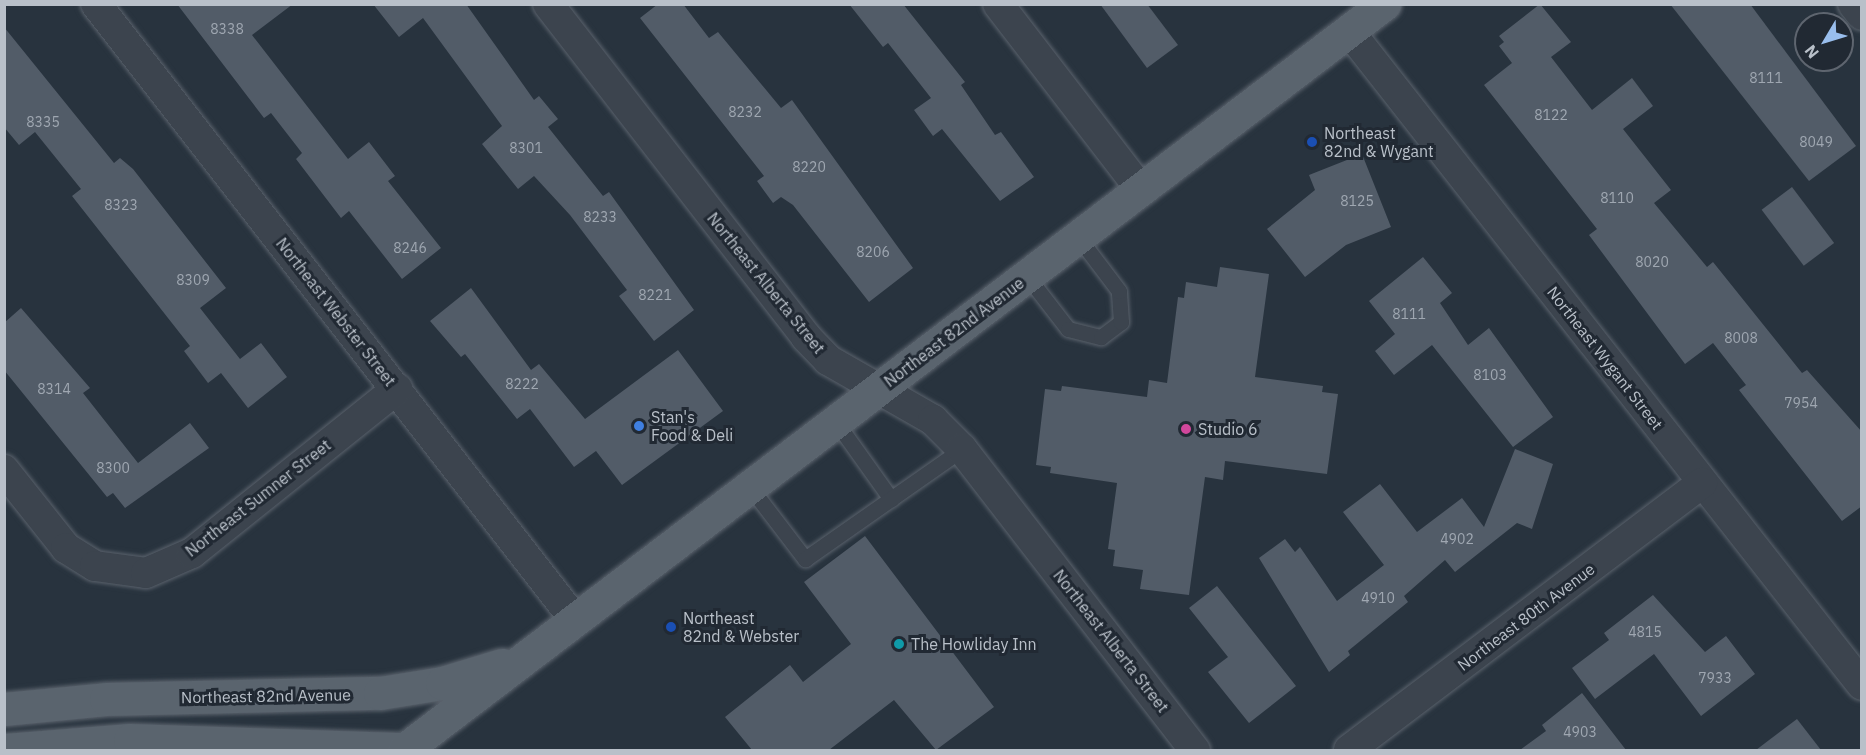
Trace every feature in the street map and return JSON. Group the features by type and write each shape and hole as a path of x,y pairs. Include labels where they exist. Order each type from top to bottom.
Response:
{"main road":[{"name":"Northeast 82nd Avenue","path":"5,750 130,740 405,750 1384,4"},
{"name":"Northeast 82nd Avenue","path":"4,709 106,699 380,693 442,683 524,658"}],"street":[{"name":"Northeast Webster Street","path":"96,4 575,620"},
{"name":"Northeast Alberta Street","path":"548,4 806,337 828,360 877,391 933,420 962,448 1195,750"},
{"path":"998,4 1141,190"},
{"path":"1853,4 1862,15"},
{"name":"Northeast Wygant Street","path":"1349,31 1862,686"},
{"name":"Northeast Sumner Street","path":"4,470 66,548 95,566 146,573 192,553 397,389"},
{"name":"Northeast 80th Avenue","path":"1349,750 1702,483"}],"lane":[{"path":"1027,276 1068,329 1101,337 1121,321 1119,291 1078,237"},
{"path":"836,422 891,498"},
{"path":"750,487 805,560 962,448"}],"building":[{"path":"177,4 293,4 252,35 348,159 369,142 395,176 388,181 441,248 402,279 349,211 341,218 296,159 302,153 271,113 264,118"},
{"path":"373,4 466,4 534,100 539,96 558,119 548,127 603,196 609,192 694,310 654,341 619,296 627,290 570,215 534,176 518,189 482,144 502,126 423,18 399,37"},
{"path":"658,4 683,4 709,38 718,32 781,108 792,100 913,268 869,302 793,205 781,197 773,203 757,181 764,176 640,18"},
{"path":"849,4 903,4 965,82 961,85 995,135 1001,132 1034,177 1000,201 942,129 933,136 914,110 931,98 888,43 883,47"},
{"path":"1100,4 1147,4 1178,45 1147,68"},
{"path":"1540,4 1571,42 1551,57 1592,110 1632,78 1653,106 1623,129 1671,190 1654,203 1707,267 1713,262 1802,373 1807,370 1862,432 1862,506 1842,521 1739,390 1746,385 1713,343 1685,364 1589,235 1597,229 1484,85 1512,63 1499,46 1504,42 1499,36"},
{"path":"1670,4 1750,4 1794,63 1794,72 1801,72 1856,146 1809,181"},
{"path":"4,27 114,163 120,158 133,169 226,288 200,308 240,359 261,343 287,377 248,408 221,373 208,383 184,351 190,346 72,196 81,189 35,132 19,145 4,127"},
{"path":"1362,154 1391,227 1346,245 1305,277 1267,229 1315,190 1309,175"},
{"path":"1792,187 1834,243 1804,266 1762,210"},
{"path":"1423,257 1452,293 1440,303 1468,345 1489,328 1553,417 1513,447 1432,345 1394,375 1375,351 1395,334 1369,301"},
{"name":"Studio 6","path":"1220,267 1269,274 1255,377 1323,386 1322,392 1338,394 1327,474 1225,461 1223,480 1205,477 1189,595 1140,589 1143,570 1113,566 1115,550 1108,549 1117,483 1050,473 1051,467 1036,465 1045,389 1061,391 1062,386 1147,397 1149,380 1167,383 1178,297 1184,298 1186,282 1217,287"},
{"path":"471,288 531,370 539,364 585,419 678,350 723,411 622,485 596,451 574,467 530,409 517,419 465,354 461,357 430,321"},
{"path":"21,308 90,388 83,393 138,463 190,423 209,448 125,508 113,493 107,497 4,370 4,323"},
{"path":"1515,449 1553,464 1532,529 1517,523 1455,572 1445,560 1404,596 1408,602 1348,651 1350,655 1329,672 1259,558 1285,539 1295,552 1300,547 1337,601 1384,565 1343,512 1380,484 1417,532 1462,498 1484,527"},
{"name":"The Howliday Inn","path":"865,536 994,707 936,750 894,700 829,750 752,750 725,717 790,665 803,682 851,644 804,582"},
{"path":"1217,586 1296,686 1249,723 1208,672 1228,657 1189,608"},
{"path":"1653,595 1705,652 1726,636 1755,674 1701,716 1654,654 1595,699 1572,668 1609,640 1604,633"},
{"path":"1582,693 1626,750 1520,750 1546,731 1542,725"},
{"path":"1797,719 1821,750 1756,750"}],"place":[{"name":"Northeast 82nd & Wygant","path":"1312,142"},
{"name":"Stan's Food & Deli","path":"639,426"},
{"name":"Studio 6","path":"1186,429"},
{"name":"Northeast 82nd & Webster","path":"671,627"},
{"name":"The Howliday Inn","path":"899,644"}]}
